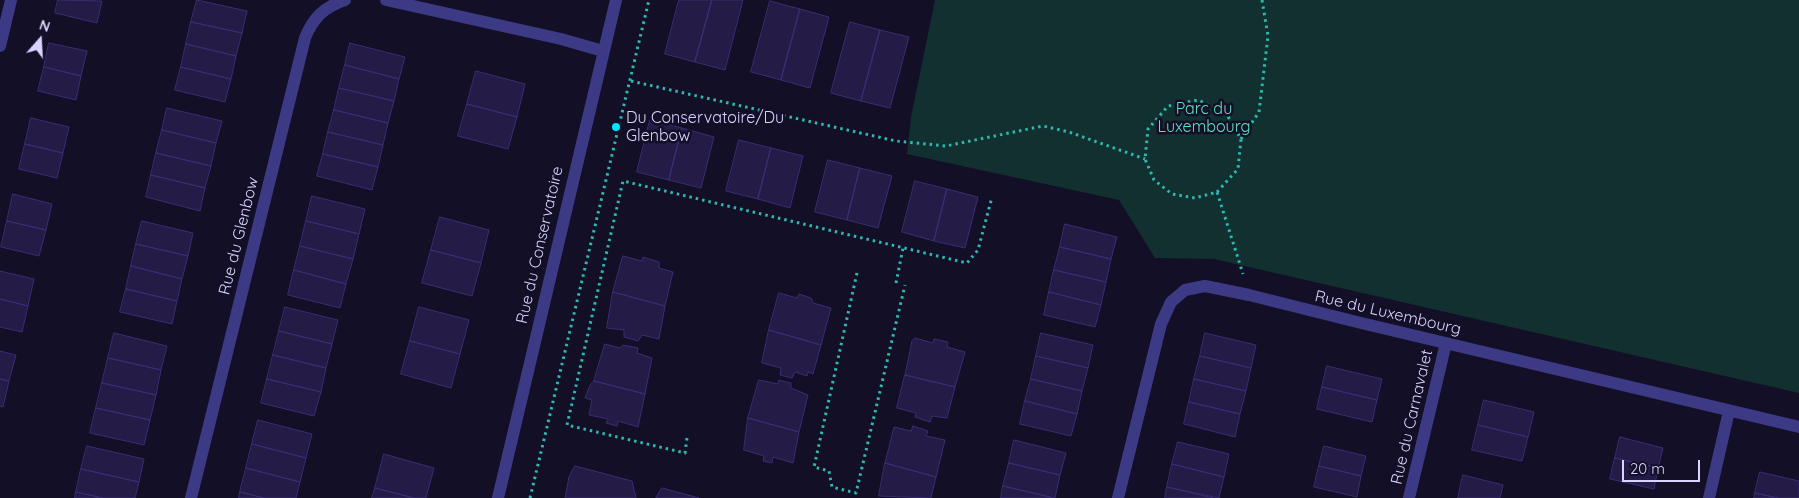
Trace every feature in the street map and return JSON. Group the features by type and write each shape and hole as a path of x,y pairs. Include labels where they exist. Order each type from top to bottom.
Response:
{"street":[{"path":"0,46 11,0"},
{"name":"Rue du Glenbow","path":"191,498 305,38 312,20 332,5 345,0"},
{"path":"386,0 561,39 604,51"},
{"name":"Rue du Conservatoire","path":"498,498 616,0"},
{"name":"Rue du Luxembourg","path":"1118,498 1161,324 1171,302 1185,290 1205,286 1249,294 1446,344 1799,427"},
{"name":"Rue du Carnavalet","path":"1409,498 1446,344"},
{"path":"1709,498 1729,411"}],"path":[{"path":"530,498 632,81 649,0"},
{"path":"1241,139 1226,113 1205,103 1198,100 1168,106 1148,129 1144,159 1154,180 1172,194 1195,198 1217,192 1238,169 1241,139 1258,112 1268,36 1262,0"},
{"path":"632,81 896,141 946,146 1043,126 1069,132 1144,159"},
{"path":"687,438 685,453 567,425 614,213 623,181 966,263 978,250 992,197"},
{"path":"1217,192 1249,294"},
{"path":"896,283 903,248"},
{"path":"857,273 814,467 829,471 832,487 856,493 905,285"}],"green space":[{"name":"Parc du Luxembourg","path":"935,0 1799,0 1799,393 1214,259 1155,258 1119,200 907,154 911,117"}],"building":[{"path":"58,0 102,1 97,23 55,13"},
{"path":"197,0 247,11 242,33 191,22"},
{"path":"679,0 712,0 695,62 665,54"},
{"path":"712,0 743,0 725,70 695,62"},
{"path":"770,1 800,9 781,80 751,72"},
{"path":"800,9 829,17 810,88 781,80"},
{"path":"191,22 242,33 236,56 186,44"},
{"path":"850,22 880,30 861,101 831,93"},
{"path":"880,30 909,37 890,108 861,101"},
{"path":"49,43 87,51 81,76 44,67"},
{"path":"350,43 405,57 399,79 345,65"},
{"path":"186,44 236,56 231,79 181,67"},
{"path":"345,65 399,79 394,101 339,88"},
{"path":"44,67 81,76 76,100 38,91"},
{"path":"181,67 231,79 225,102 175,90"},
{"path":"476,71 525,84 517,117 467,104"},
{"path":"339,88 394,101 388,123 334,110"},
{"path":"467,104 517,117 508,149 458,136"},
{"path":"167,108 222,121 216,143 162,130"},
{"path":"334,110 388,123 383,145 328,132"},
{"path":"31,118 69,127 63,153 25,144"},
{"path":"650,120 682,128 669,180 637,172"},
{"path":"682,128 714,137 701,188 669,180"},
{"path":"162,130 216,143 211,166 156,153"},
{"path":"328,132 383,145 378,167 323,154"},
{"path":"739,140 771,148 758,199 726,191"},
{"path":"25,144 63,153 57,178 19,169"},
{"path":"771,148 803,156 790,208 758,199"},
{"path":"156,153 211,166 205,188 151,175"},
{"path":"323,154 378,167 372,190 317,176"},
{"path":"828,160 860,168 847,220 815,212"},
{"path":"860,168 892,176 878,228 847,220"},
{"path":"151,175 205,188 200,211 146,197"},
{"path":"915,181 947,189 934,241 902,232"},
{"path":"947,189 978,197 965,248 934,241"},
{"path":"13,194 52,204 46,230 7,221"},
{"path":"312,196 365,209 359,234 306,221"},
{"path":"440,217 489,230 481,263 431,250"},
{"path":"7,221 46,230 39,256 1,247"},
{"path":"142,221 193,233 188,256 136,244"},
{"path":"306,221 359,234 353,259 300,246"},
{"path":"1065,224 1117,237 1111,259 1060,247"},
{"path":"136,244 188,256 182,279 131,266"},
{"path":"300,246 353,259 346,284 294,270"},
{"path":"1060,247 1111,259 1106,282 1054,270"},
{"path":"431,250 481,263 472,296 422,283"},
{"path":"623,256 642,261 643,257 659,262 659,268 673,272 665,306 613,292"},
{"path":"131,266 182,279 177,301 126,289"},
{"path":"294,270 346,284 340,308 288,295"},
{"path":"1054,270 1106,282 1101,305 1049,292"},
{"path":"0,271 34,279 28,306 0,299"},
{"path":"126,289 177,301 172,324 120,312"},
{"path":"613,292 665,306 659,339 642,335 638,341 624,337 624,330 607,328"},
{"path":"1049,292 1101,305 1095,327 1044,315"},
{"path":"779,293 797,298 799,294 811,298 813,303 831,308 821,345 769,330"},
{"path":"0,299 28,306 22,332 0,327"},
{"path":"285,307 338,320 332,344 279,331"},
{"path":"419,307 469,320 460,354 410,341"},
{"path":"769,330 821,345 813,374 808,372 807,376 795,372 792,378 780,375 781,368 762,363"},
{"path":"279,331 332,344 326,368 273,355"},
{"path":"114,333 167,346 161,370 108,358"},
{"path":"1041,333 1093,345 1088,368 1036,356"},
{"path":"1205,333 1256,345 1251,368 1200,356"},
{"path":"915,338 933,343 934,339 948,342 947,347 965,352 955,387 905,375 912,341"},
{"path":"410,341 460,354 451,388 401,374"},
{"path":"605,344 620,348 623,345 638,348 637,353 652,358 645,394 594,381"},
{"path":"0,351 16,355 9,381 0,379"},
{"path":"273,355 326,368 321,392 267,379"},
{"path":"1036,356 1088,368 1082,391 1031,379"},
{"path":"1200,356 1251,368 1246,391 1194,379"},
{"path":"108,358 161,370 156,395 102,383"},
{"path":"1327,366 1382,379 1377,400 1322,387"},
{"path":"905,375 955,387 947,418 932,416 930,422 915,417 916,413 897,408"},
{"path":"0,379 9,381 3,407 0,406"},
{"path":"267,379 321,392 314,416 261,403"},
{"path":"1031,379 1082,391 1077,414 1025,401"},
{"path":"1194,379 1246,391 1240,414 1189,402"},
{"path":"759,380 778,384 779,380 791,383 791,388 808,395 799,432 748,418"},
{"path":"594,381 645,394 638,427 618,421 617,426 606,423 608,419 589,415 592,400 585,398 590,385"},
{"path":"102,383 156,395 150,420 96,408"},
{"path":"1322,387 1377,400 1372,422 1317,409"},
{"path":"1484,400 1534,412 1528,437 1478,425"},
{"path":"1025,401 1077,414 1071,436 1020,424"},
{"path":"1189,402 1240,414 1235,437 1184,424"},
{"path":"96,408 150,420 144,445 90,433"},
{"path":"748,418 799,432 793,463 773,457 772,463 763,461 764,456 744,450"},
{"path":"258,420 312,434 306,458 252,444"},
{"path":"1478,425 1528,437 1522,461 1472,450"},
{"path":"913,426 928,431 926,436 945,440 936,477 885,463 894,427 911,431"},
{"path":"1620,437 1663,448 1658,468 1615,458"},
{"path":"1014,440 1066,453 1060,475 1009,463"},
{"path":"1178,442 1229,454 1224,477 1172,464"},
{"path":"252,444 306,458 300,482 246,468"},
{"path":"87,446 144,459 139,482 81,469"},
{"path":"1324,446 1366,456 1361,476 1319,466"},
{"path":"384,454 434,468 426,498 414,498 375,488"},
{"path":"1615,458 1658,468 1654,489 1610,479"},
{"path":"885,463 936,477 931,498 879,496"},
{"path":"1009,463 1060,475 1055,498 1003,486"},
{"path":"1172,464 1224,477 1219,498 1167,487"},
{"path":"575,466 632,481 636,498 565,498 569,477"},
{"path":"1319,466 1361,476 1357,497 1314,487"},
{"path":"246,468 300,482 296,498 264,498 240,492"},
{"path":"81,469 139,482 135,498 103,498 76,492"},
{"path":"1760,472 1799,481 1799,498 1778,498 1755,493"},
{"path":"1463,475 1503,485 1500,498 1458,498"},
{"path":"1003,486 1054,498 1001,498"},
{"path":"1167,487 1213,498 1165,498"},
{"path":"375,488 414,498 372,498"},
{"path":"662,488 699,498 656,498"},
{"path":"76,492 103,498 75,498"},
{"path":"240,492 264,498 239,498"},
{"path":"1755,493 1778,498 1754,498"}],"place":[{"name":"Du Conservatoire/Du Glenbow","path":"616,127"}]}
